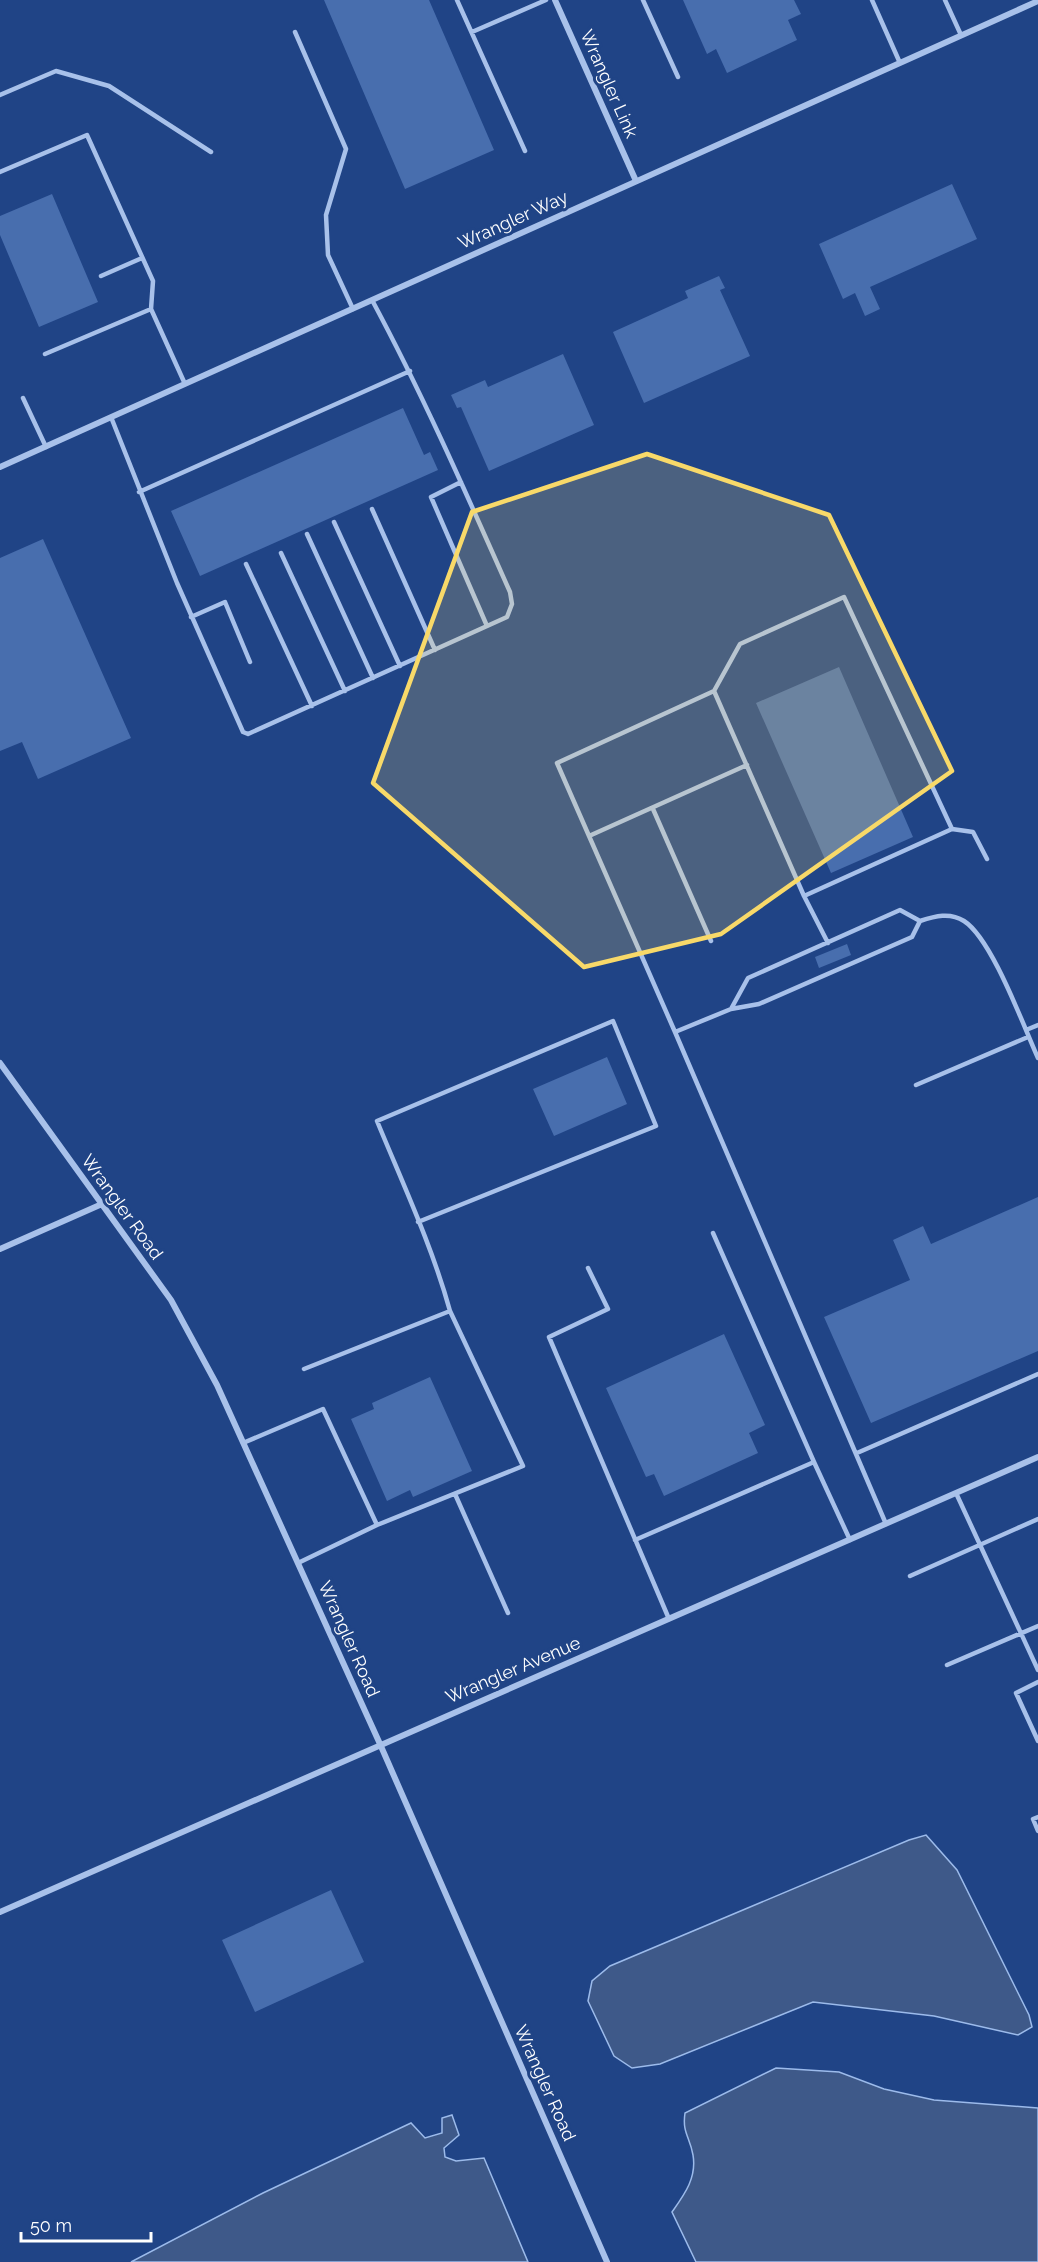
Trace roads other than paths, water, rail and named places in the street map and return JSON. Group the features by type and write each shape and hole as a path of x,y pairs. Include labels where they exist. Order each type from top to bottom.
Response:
{"street":[{"name":"Wrangler Link","path":"555,0 636,180"},
{"name":"Wrangler Way","path":"0,467 1038,0"},
{"name":"Wrangler Road","path":"0,1063 171,1300 217,1385 380,1744 607,2262"},
{"path":"0,1250 102,1204"},
{"name":"Wrangler Avenue","path":"0,1912 1038,1457"}],"lane":[{"path":"458,0 525,151"},
{"path":"472,32 546,0"},
{"path":"643,0 678,77"},
{"path":"872,0 900,63"},
{"path":"945,0 962,35"},
{"path":"295,32 346,149 326,215 328,255 352,309"},
{"path":"0,95 56,71 109,86 211,152"},
{"path":"0,172 87,135 153,281 151,309 185,384"},
{"path":"100,276 142,258"},
{"path":"111,417 139,492 243,732 248,734 312,706 507,617 512,604 510,592 410,371 372,300"},
{"path":"45,354 151,309"},
{"path":"139,492 410,371"},
{"path":"23,398 46,447"},
{"path":"461,482 430,497 487,626"},
{"path":"372,509 435,650"},
{"path":"334,522 400,666"},
{"path":"307,534 373,678"},
{"path":"281,553 345,691"},
{"path":"246,564 312,706"},
{"path":"886,1525 857,1453 557,763 714,691 740,644 844,597 952,830"},
{"path":"191,616 225,602 250,662"},
{"path":"714,691 804,896 828,943"},
{"path":"589,836 747,765"},
{"path":"653,809 711,941"},
{"path":"804,896 952,830 973,832 987,859"},
{"path":"730,1009 748,978 900,910 920,921 947,916 965,921 977,932 1038,1058"},
{"path":"675,1032 730,1009 759,1004 912,937 920,921"},
{"path":"298,1563 376,1525 524,1466 450,1311 438,1267 418,1222 377,1122 613,1021 656,1126 418,1222"},
{"path":"1026,1030 1038,1025"},
{"path":"916,1085 1029,1037"},
{"path":"713,1233 850,1540"},
{"path":"588,1268 608,1310 549,1337 669,1619"},
{"path":"304,1369 450,1311"},
{"path":"857,1453 1038,1374"},
{"path":"243,1443 323,1409 376,1525"},
{"path":"635,1540 814,1462"},
{"path":"956,1493 1038,1671"},
{"path":"455,1494 508,1612"},
{"path":"910,1576 1038,1519"},
{"path":"947,1665 1038,1626"},
{"path":"1038,1682 1016,1693 1038,1741"},
{"path":"1038,1817 1033,1819 1038,1831"}],"water":[{"path":"926,1835 957,1870 1029,2015 1032,2027 1018,2035 934,2016 813,2002 660,2064 632,2068 614,2056 588,2001 592,1981 610,1966 909,1840"},
{"path":"776,2068 839,2072 884,2089 934,2100 1038,2108 1038,2262 696,2262 672,2212 688,2186 693,2171 692,2149 685,2130 685,2113"},
{"path":"452,2115 459,2135 444,2148 445,2157 456,2161 484,2158 528,2262 131,2262 263,2193 411,2123 425,2138 442,2133 442,2118"}]}
